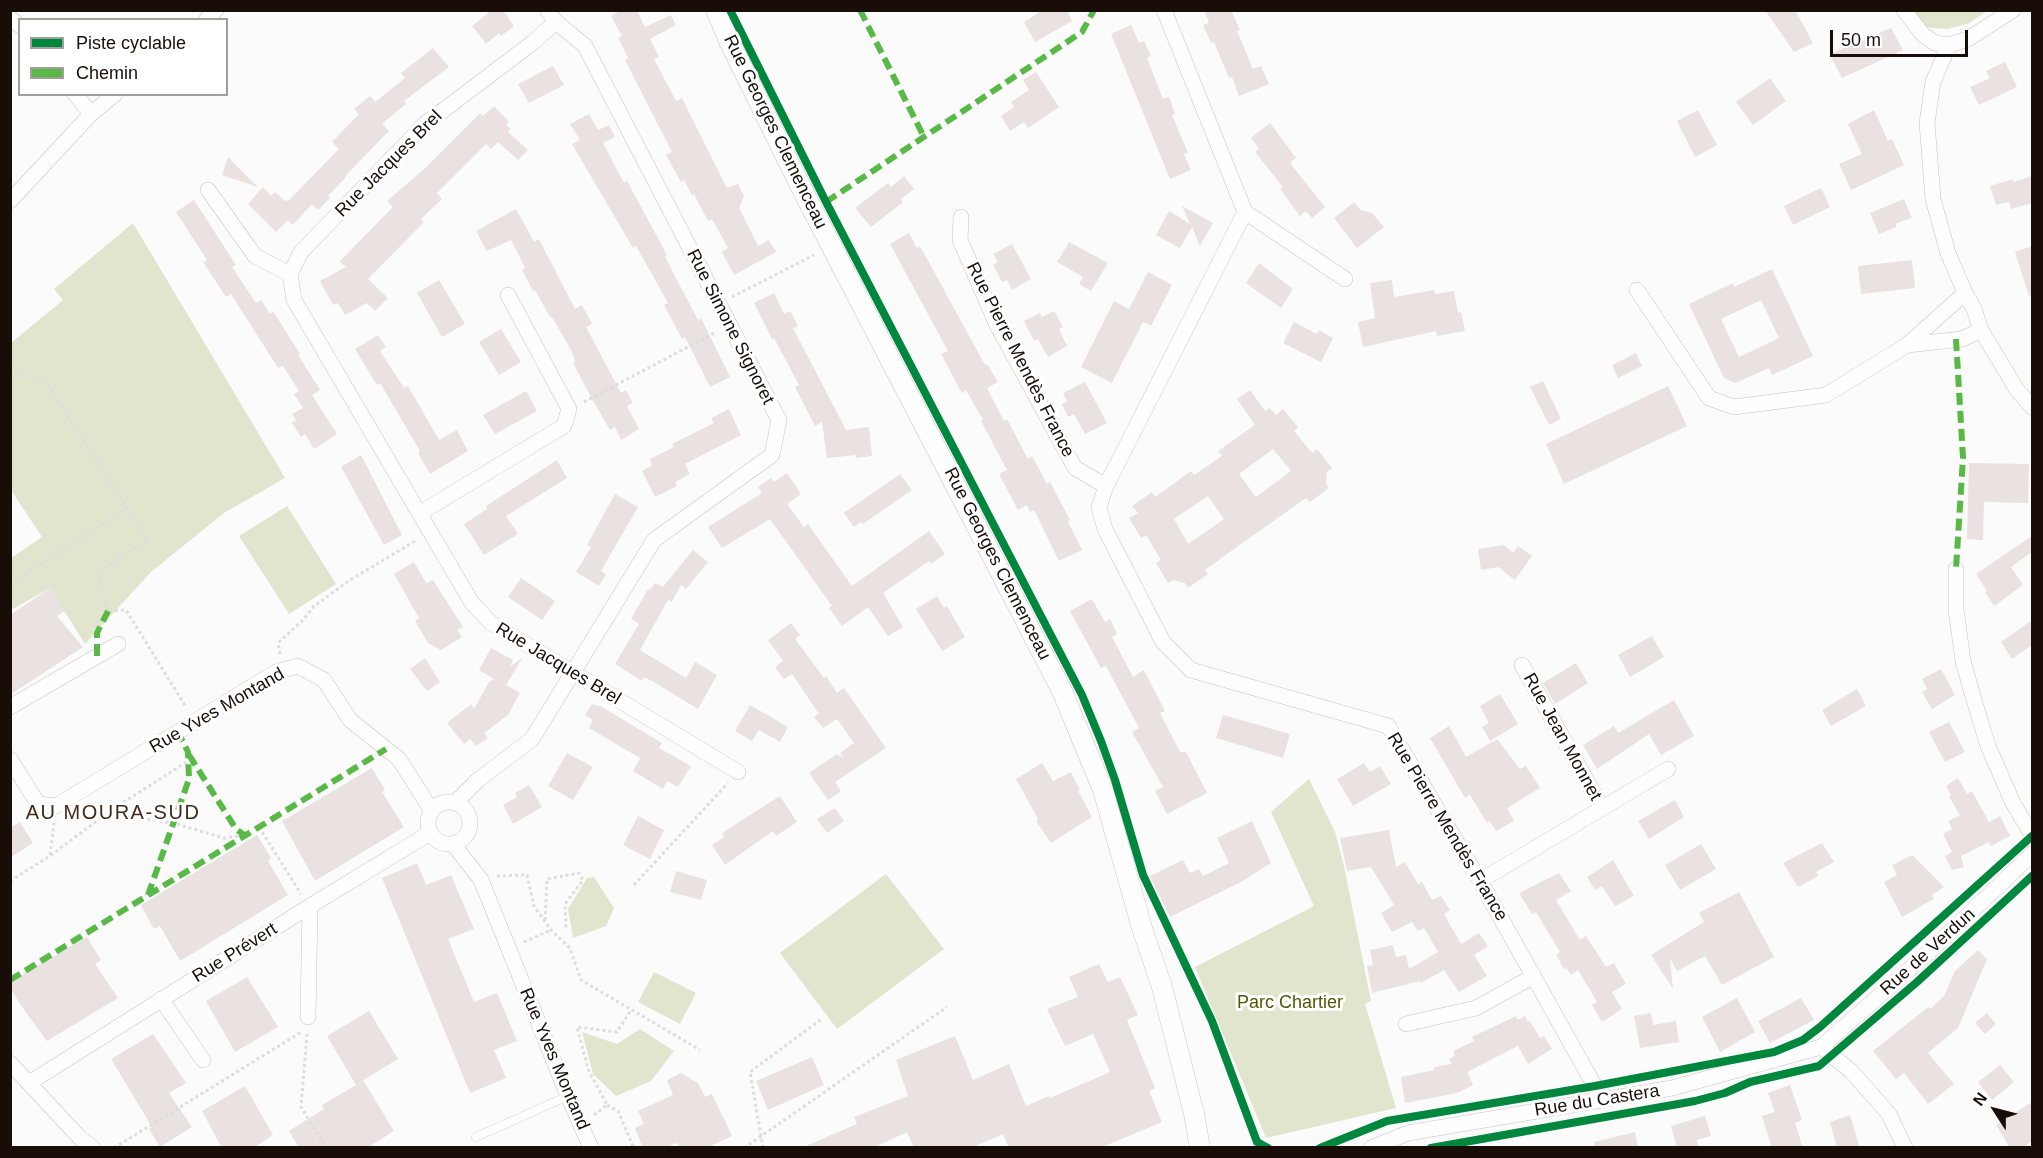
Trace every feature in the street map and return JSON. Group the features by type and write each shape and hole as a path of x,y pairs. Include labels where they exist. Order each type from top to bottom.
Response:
{"street":[{"name":"Rue Georges Clemenceau","path":"716,10 729,41 832,246 1062,691 1098,779 1172,1018 1200,1148"},
{"path":"1164,10 1245,212 1345,279"},
{"path":"1904,10 1923,35 1935,43 1949,45 1968,39 2013,10"},
{"name":"Rue Jacques Brel","path":"552,16 531,44 425,124 301,252 290,274 294,300 472,603 491,623 738,772"},
{"name":"Rue Simone Signoret","path":"455,803 478,780 532,740 654,540 772,455 779,420 585,46 552,16"},
{"path":"1949,45 1933,82 1927,123 1933,199 1948,253 1974,309 1981,330 2017,390 2032,407"},
{"path":"77,96 91,114"},
{"path":"10,201 91,114 113,96"},
{"path":"208,190 255,256 290,274"},
{"name":"Rue Pierre Mendès France","path":"1245,212 1106,486 1099,507 1105,529 1163,642 1191,670 1388,726 1480,880 1602,1099"},
{"name":"Rue Pierre Mendès France","path":"961,217 960,240 998,325 1074,468 1106,486"},
{"path":"1636,290 1710,398 1734,406 1826,395 1907,345 1965,293"},
{"path":"420,513 564,426 569,409 507,295"},
{"path":"1907,345 1962,339 1981,330"},
{"path":"1956,569 1956,609 1964,661 1974,700 1988,746 2013,802 2032,835"},
{"path":"10,707 118,644"},
{"name":"Rue Jean Monnet","path":"1522,665 1602,808"},
{"name":"Rue Yves Montand","path":"56,806 276,672 298,666 324,680 350,720 399,759 432,811"},
{"path":"10,759 38,804 56,806"},
{"name":"Rue Jean Monnet","path":"1480,880 1668,769"},
{"path":"442,803 455,803 466,811 469,824 465,837 453,844 440,842 430,833 428,822 432,811 442,803"},
{"name":"Rue Prévert","path":"29,1083 430,833"},
{"name":"Rue Yves Montand","path":"453,844 481,880 591,1148"},
{"name":"Rue de Verdun","path":"1821,1047 1929,952 2032,854"},
{"path":"308,1017 310,906"},
{"path":"1406,1024 1476,1008 1534,976"},
{"path":"161,999 203,1060"},
{"path":"1821,1047 1851,1071 1889,1114 1905,1148"},
{"name":"Rue du Castera","path":"1371,1148 1407,1133 1672,1088 1821,1047"},
{"path":"10,1063 80,1138 93,1148"}],"lane":[{"path":"476,1137 568,1096"}],"path":[{"path":"719,304 832,246"},
{"path":"569,409 729,325"},
{"path":"10,369 47,383 148,540 104,568 100,581 108,611 126,610 195,722"},
{"path":"10,584 128,508"},
{"path":"284,670 278,643 303,620 314,606 350,580 431,532"},
{"path":"10,881 50,856 113,809 188,761"},
{"path":"634,885 738,772"},
{"path":"50,856 56,806"},
{"path":"113,809 224,838 244,836"},
{"path":"259,827 310,906"},
{"path":"545,921 547,879 579,873 583,880 565,904 566,928"},
{"path":"481,880 493,876 527,875 534,906 551,930 570,948 581,980 700,1050"},
{"path":"508,948 551,930"},
{"path":"744,1148 947,1007"},
{"path":"631,1010 617,1032 577,1027 588,1069 607,1105 618,1111 634,1148"},
{"path":"763,1148 750,1072 823,1018"},
{"path":"114,1148 307,1029 301,1107 326,1148"},
{"path":"581,1126 607,1105"}],"green space":[{"path":"1912,11 1987,11 1969,23 1948,29 1922,27"},
{"path":"133,223 285,478 224,513 151,572 85,644 50,588 13,609 11,606 11,558 42,537 11,490 11,343 63,300 54,289"},
{"path":"287,506 336,584 289,614 239,536"},
{"name":"Parc Chartier","path":"1309,779 1335,832 1344,866 1371,1001 1365,1004 1396,1108 1266,1138 1195,967 1314,906 1271,812"},
{"path":"886,874 944,949 837,1029 780,953"},
{"path":"594,877 614,908 606,926 573,938 568,909 587,878"},
{"path":"654,972 696,993 680,1024 638,1002"},
{"path":"640,1029 674,1051 651,1081 616,1096 593,1074 582,1032 617,1044"}],"building":[{"path":"492,10 503,10 514,26 501,36 499,33 486,44 472,26"},
{"path":"622,10 637,10 645,27 671,15 676,25 650,39 659,57 654,59 676,101 682,98 727,188 738,184 744,196 739,208 758,246 769,240 776,252 734,275 722,252 728,248 712,219 708,221 694,194 692,195 684,180 681,182 666,155 672,152 625,60 628,58 618,38 622,36 611,16"},
{"path":"1043,10 1067,10 1072,21 1035,42 1024,22"},
{"path":"1204,10 1231,10 1253,69 1261,66 1269,84 1239,96 1232,77 1229,78 1214,42 1211,43 1203,25 1209,23"},
{"path":"1765,10 1795,10 1813,43 1794,52"},
{"path":"1131,25 1139,43 1144,41 1151,56 1147,58 1163,99 1169,97 1175,114 1172,115 1188,153 1184,154 1191,170 1170,179 1111,34"},
{"path":"1891,28 1903,50 1842,78 1832,59 1832,53"},
{"path":"433,48 449,67 404,101 406,104 382,124 389,131 345,176 328,196 330,198 318,210 312,204 293,225 288,220 276,232 248,204 263,187 271,196 275,192 288,201 339,149 332,142 359,114 354,109 370,96 375,102 405,78 401,73"},
{"path":"2005,62 2017,87 1979,105 1970,87 1990,78 1986,71"},
{"path":"553,66 564,85 529,103 518,84"},
{"path":"1036,72 1059,107 1028,128 1024,122 1010,131 1001,116 1014,107 1011,102 1029,90 1023,80"},
{"path":"1770,78 1786,101 1753,125 1736,102"},
{"path":"494,106 509,122 506,125 511,129 508,132 528,150 518,160 498,142 491,149 486,144 437,193 442,199 421,219 424,222 368,279 388,298 375,311 367,303 345,315 338,303 333,305 320,281 346,267 340,261 393,207 387,201 422,171 480,113 483,116"},
{"path":"1698,110 1717,145 1695,157 1677,121"},
{"path":"1874,110 1888,141 1892,139 1904,165 1851,190 1839,164 1862,154 1848,124"},
{"path":"589,114 598,130 609,125 615,137 603,143 624,183 627,181 667,255 665,256 698,320 701,318 730,377 710,387 685,337 682,339 664,305 668,303 636,246 633,248 572,144 580,140 570,124"},
{"path":"1270,123 1296,158 1290,163 1325,207 1312,218 1306,211 1300,216 1280,189 1283,187 1255,152 1259,149 1251,138"},
{"path":"228,157 258,187 222,175"},
{"path":"904,176 914,189 901,199 903,202 871,227 855,208 888,183 891,187"},
{"path":"2032,176 2032,203 2011,209 2009,202 1996,205 1990,186"},
{"path":"1821,188 1830,207 1793,225 1784,206"},
{"path":"1904,199 1912,218 1897,223 1896,227 1879,234 1870,213"},
{"path":"194,200 236,265 232,267 256,303 261,300 270,314 273,311 320,390 312,395 337,434 314,449 305,434 301,437 292,423 296,420 292,414 303,408 294,394 299,391 283,366 278,368 231,294 226,297 203,262 207,260 176,212"},
{"path":"1354,202 1361,210 1372,213 1384,227 1357,248 1334,218"},
{"path":"1182,206 1213,223 1200,246 1192,227 1180,248 1156,235 1169,211 1190,224"},
{"path":"516,209 534,242 539,239 575,309 582,305 592,324 586,327 621,393 626,390 633,403 627,406 639,429 621,440 615,427 610,430 591,397 573,363 575,361 571,350 522,270 525,268 511,240 487,251 476,231"},
{"path":"909,233 917,248 920,246 985,365 987,364 998,382 987,388 1004,421 1007,419 1028,459 1032,456 1047,484 1050,482 1070,520 1068,522 1082,550 1059,561 1034,510 1030,512 1027,505 1018,510 999,474 1007,470 981,421 983,420 966,390 962,393 941,354 948,351 890,244"},
{"path":"1069,242 1108,263 1091,291 1079,284 1083,277 1057,262"},
{"path":"1012,244 1031,279 1012,290 1007,280 1002,282 993,265 998,262 993,254"},
{"path":"2032,246 2032,295 2029,296 2015,252"},
{"path":"1912,260 1915,288 1861,294 1858,266"},
{"path":"1259,263 1293,289 1281,308 1246,283"},
{"path":"1772,269 1813,356 1772,375 1769,368 1735,383 1724,378 1689,304 1733,283 1734,287","holes":["1761,300 1779,338 1739,357 1721,319"]},
{"path":"1148,272 1172,285 1151,326 1143,322 1112,383 1081,367 1114,301 1129,309"},
{"path":"439,280 465,324 442,337 417,293"},
{"path":"1392,280 1394,297 1434,290 1435,294 1454,291 1458,313 1461,312 1465,331 1437,336 1436,331 1363,347 1358,322 1375,318 1370,283"},
{"path":"774,293 784,314 790,311 798,326 793,328 846,430 869,427 872,456 827,458 822,422 815,426 795,387 799,385 754,303"},
{"path":"1054,311 1063,327 1059,329 1067,346 1048,357 1038,339 1034,341 1024,321 1040,313 1042,317"},
{"path":"1294,322 1317,334 1319,330 1333,338 1321,362 1283,343"},
{"path":"501,329 521,362 499,375 479,342"},
{"path":"378,335 386,347 380,351 404,388 408,386 439,440 457,430 468,451 430,474 418,453 420,451 380,383 377,385 355,349"},
{"path":"1636,353 1642,366 1618,378 1612,365"},
{"path":"1543,381 1561,419 1549,425 1530,387"},
{"path":"1085,382 1107,423 1085,434 1074,414 1068,417 1062,404 1067,401 1063,393"},
{"path":"1668,386 1687,426 1564,484 1546,444"},
{"path":"1250,390 1265,411 1270,408 1276,415 1283,409 1298,427 1294,431 1312,453 1317,449 1332,468 1327,472 1326,483 1329,488 1310,502 1306,498 1248,539 1205,570 1208,574 1188,588 1185,583 1174,580 1168,583 1156,563 1161,560 1146,535 1141,538 1129,518 1138,513 1132,506 1152,492 1155,497 1191,471 1194,475 1222,456 1218,451 1255,425 1237,399","holes":["1273,449 1291,471 1256,497 1239,474","1208,496 1224,519 1188,544 1174,519"]},
{"path":"526,391 537,411 495,434 483,415"},
{"path":"729,409 741,435 685,464 690,474 675,482 677,486 655,497 642,471 652,466 650,459 674,447 672,444 714,423 711,418"},
{"path":"361,455 402,535 384,545 341,467"},
{"path":"557,460 567,478 506,516 518,534 484,555 464,524 487,509 486,506"},
{"path":"1969,463 2029,464 2028,503 1984,502 1983,540 1967,539"},
{"path":"787,473 801,494 787,504 804,527 808,524 852,586 929,531 945,554 931,564 929,561 883,593 903,627 888,636 868,607 842,626 829,608 832,606 770,519 722,548 708,527 762,493 758,487 771,478 774,482"},
{"path":"900,474 912,490 863,524 861,522 854,527 844,513"},
{"path":"615,494 638,507 601,571 606,574 599,586 576,572 591,547 587,545"},
{"path":"2032,536 2032,552 2011,567 2023,585 1994,606 1976,574"},
{"path":"1504,545 1513,553 1518,546 1532,556 1515,580 1498,567 1481,570 1478,549"},
{"path":"693,550 708,562 686,589 681,585 672,602 668,600 640,650 686,678 695,662 717,675 698,709 652,681 644,677 642,681 615,664 639,624 631,619 648,589 650,590 655,583 663,587"},
{"path":"414,562 426,583 433,580 463,627 457,630 462,637 441,650 428,643 415,621 419,618 394,574"},
{"path":"521,578 555,601 542,620 508,597"},
{"path":"50,588 65,611 57,616 83,647 10,695 10,615"},
{"path":"937,596 944,608 947,606 965,637 942,651 916,609"},
{"path":"1092,599 1105,622 1110,619 1117,634 1112,637 1133,677 1144,670 1165,711 1160,713 1180,752 1186,752 1207,793 1167,814 1155,791 1163,787 1132,732 1139,728 1106,666 1101,668 1070,611"},
{"path":"2032,620 2032,645 2012,659 2001,642"},
{"path":"791,623 800,635 795,639 824,678 826,676 837,693 844,688 886,748 835,782 841,791 828,800 809,773 837,754 844,758 840,753 854,743 837,719 823,728 814,717 819,714 792,674 784,679 775,667 783,661 768,640"},
{"path":"1652,636 1664,657 1630,677 1618,655"},
{"path":"491,648 513,660 510,667 523,657 506,685 520,693 508,715 484,733 488,738 476,746 470,739 464,744 447,723 471,704 474,709 489,682 494,679 479,670"},
{"path":"425,658 440,682 427,691 410,669"},
{"path":"1576,663 1588,683 1555,704 1543,683"},
{"path":"1941,669 1955,695 1932,709 1922,692 1927,689 1922,679"},
{"path":"1857,689 1866,706 1831,726 1822,710"},
{"path":"1500,694 1518,724 1490,741 1482,727 1489,723 1480,706"},
{"path":"1674,700 1694,736 1661,755 1649,734 1597,769 1583,745 1614,726 1618,733"},
{"path":"592,704 602,707 662,743 659,748 691,766 678,787 667,781 663,789 633,771 640,758 589,728 593,720 585,715"},
{"path":"750,705 788,727 780,742 759,730 752,741 735,731"},
{"path":"1223,715 1290,734 1283,758 1216,738"},
{"path":"1949,722 1965,752 1945,762 1929,732"},
{"path":"1449,726 1466,757 1497,739 1520,769 1526,766 1540,788 1507,808 1514,821 1496,831 1490,821 1487,823 1470,795 1465,798 1430,738"},
{"path":"567,753 593,767 573,800 548,786"},
{"path":"1042,763 1053,781 1071,772 1092,817 1051,843 1036,821 1038,819 1016,779"},
{"path":"1364,763 1370,772 1380,766 1391,784 1353,806 1337,779"},
{"path":"372,768 385,790 382,792 404,827 315,881 282,821"},
{"path":"1958,778 1967,794 1972,791 1989,822 2000,816 2010,836 1991,846 1989,842 1961,856 1964,867 1952,870 1945,856 1952,852 1943,834 1952,829 1948,821 1960,815 1949,797 1951,796 1946,786"},
{"path":"529,785 542,807 513,824 503,805 517,797 515,793"},
{"path":"780,796 797,822 776,836 773,831 725,865 712,845 724,837 722,833"},
{"path":"1675,800 1684,817 1649,839 1638,821"},
{"path":"835,808 844,821 827,833 817,819"},
{"path":"638,816 664,830 650,859 623,845"},
{"path":"1252,821 1271,863 1241,882 1170,917 1150,876 1183,860 1190,873 1199,869 1203,876 1229,863 1217,838"},
{"path":"20,822 33,843 10,858 10,828"},
{"path":"1389,830 1396,867 1405,862 1418,884 1422,882 1432,900 1441,896 1450,910 1444,914 1461,944 1479,933 1488,946 1474,955 1487,976 1459,992 1444,970 1421,983 1420,981 1372,993 1367,966 1373,965 1370,950 1393,945 1396,957 1406,955 1409,969 1438,952 1424,928 1418,931 1412,922 1392,932 1381,913 1394,905 1371,867 1347,871 1340,838"},
{"path":"257,835 271,858 268,861 288,895 180,961 160,926 154,929 141,905"},
{"path":"1822,843 1834,862 1816,872 1818,876 1798,887 1783,863"},
{"path":"1701,844 1716,869 1680,890 1665,865"},
{"path":"1912,855 1944,887 1932,895 1934,899 1902,917 1884,882 1897,875 1892,865"},
{"path":"1613,860 1634,896 1615,906 1602,886 1595,890 1587,877"},
{"path":"417,863 426,885 451,875 474,929 448,939 474,1002 497,993 517,1041 494,1050 506,1078 470,1093 382,878"},
{"path":"676,871 707,880 701,900 670,892"},
{"path":"1559,873 1571,891 1556,900 1580,940 1586,936 1606,967 1614,963 1626,984 1612,992 1622,1009 1602,1022 1592,1005 1597,1002 1578,970 1571,975 1566,967 1564,969 1556,955 1560,952 1536,912 1532,914 1519,893"},
{"path":"1739,892 1774,957 1722,985 1705,956 1677,971 1670,958 1673,989 1651,955 1704,922 1699,913"},
{"path":"87,937 101,960 95,964 118,998 47,1041 10,988 10,982"},
{"path":"1978,950 1987,959 1958,1028 1928,1053 1954,1084 1928,1104 1904,1073 1896,1079 1873,1051 1944,996 1955,971"},
{"path":"1099,964 1108,982 1120,977 1138,1015 1127,1020 1155,1088 1149,1091 1162,1122 1100,1148 1009,1148 1003,1134 971,1148 914,1148 907,1132 873,1148 801,1148 857,1124 854,1117 908,1096 896,1060 955,1036 973,1080 1009,1064 1026,1106 1110,1072 1093,1034 1065,1046 1047,1009 1078,997 1069,977"},
{"path":"247,977 278,1027 235,1052 206,1001"},
{"path":"1737,998 1755,1032 1720,1052 1702,1017"},
{"path":"1801,998 1814,1020 1770,1043 1758,1021"},
{"path":"369,1011 398,1059 363,1080 394,1131 367,1148 299,1148 289,1131 324,1109 322,1105 356,1085 327,1036"},
{"path":"1651,1013 1653,1025 1676,1021 1679,1042 1640,1048 1634,1016"},
{"path":"1987,1013 1996,1024 1985,1034 1975,1023"},
{"path":"1516,1016 1518,1020 1525,1016 1540,1038 1544,1036 1552,1049 1528,1064 1518,1046 1467,1072 1473,1085 1457,1093 1405,1103 1401,1077 1452,1064 1449,1059 1455,1056 1453,1051 1474,1041 1472,1037"},
{"path":"153,1034 186,1083 169,1093 192,1127 160,1147 149,1129 152,1127 111,1059"},
{"path":"812,1057 824,1085 768,1110 756,1081"},
{"path":"2000,1065 2014,1082 1992,1100 1978,1082"},
{"path":"681,1073 698,1083 705,1097 712,1094 732,1136 706,1148 685,1148 675,1143 666,1148 643,1148 635,1128 644,1124 638,1111 673,1095 667,1080"},
{"path":"1790,1085 1802,1120 1795,1123 1803,1148 1772,1148 1762,1116 1775,1112 1768,1093"},
{"path":"245,1086 273,1135 253,1148 222,1148 202,1111"},
{"path":"2032,1102 2032,1141 2022,1148 2010,1148 1996,1125"},
{"path":"1850,1115 1860,1148 1837,1148 1830,1122"},
{"path":"1705,1116 1711,1136 1697,1140 1699,1148 1677,1148 1671,1126"},
{"path":"1635,1132 1638,1148 1595,1148 1594,1142"}],"marked path":[{"path":"860,10 924,137"},
{"path":"826,202 1082,32 1094,10"},
{"path":"1956,339 1963,458 1956,569"},
{"path":"97,656 97,633 108,611"},
{"path":"148,895 189,779 188,752 178,732"},
{"path":"10,980 386,749"},
{"path":"189,755 236,829 244,835"}],"cycle path":[{"path":"730,10 826,202 1082,695 1115,780 1143,875 1212,1021 1257,1142 1268,1148"},
{"path":"1320,1148 1387,1121 1595,1086 1774,1052 1803,1040 2032,836"},
{"path":"1431,1148 1695,1101 1725,1093 1750,1082 1819,1066 1917,982 2032,876"}],"district":[{"name":"AU MOURA-SUD","path":"113,813"}]}
